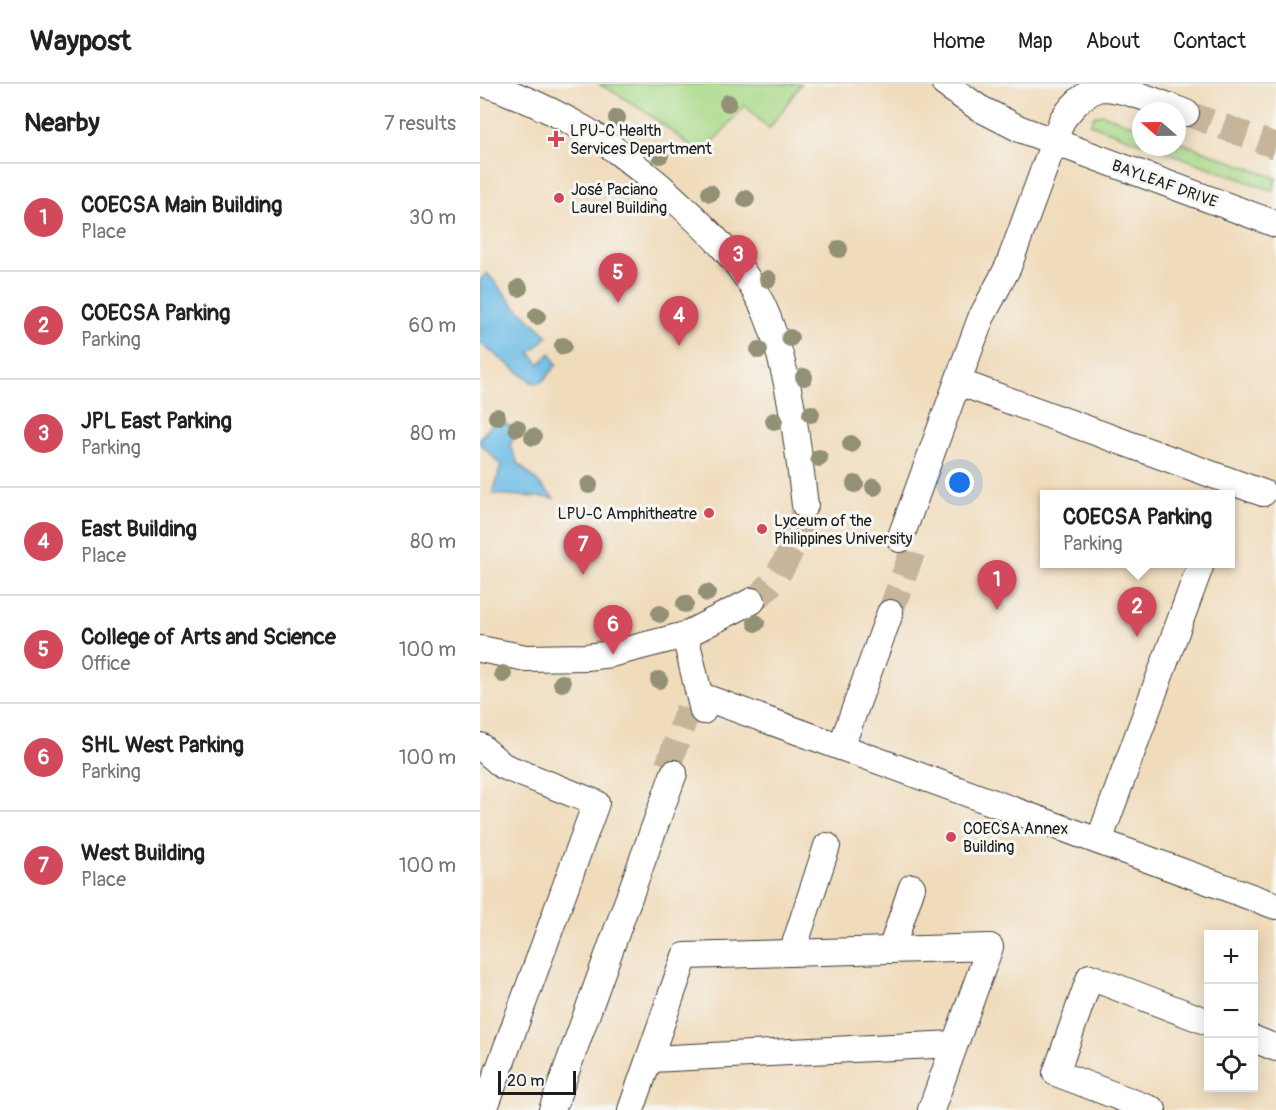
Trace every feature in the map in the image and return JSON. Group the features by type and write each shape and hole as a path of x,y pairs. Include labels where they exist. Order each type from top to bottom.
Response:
{"street":[{"path":"485,84 539,105 577,125 635,165 717,240 737,264 767,316 781,356 796,427 805,505"},
{"name":"BAYLEAF DRIVE","path":"945,84 980,108 1020,129 1276,224"},
{"path":"908,542 965,384 981,318 1008,267 1062,120 1077,101 1098,88 1112,87 1156,102"},
{"path":"965,384 1228,488 1263,493"},
{"path":"1099,841 1200,568"},
{"path":"480,649 526,658 586,657 611,654 685,635 752,601"},
{"path":"834,744 883,610"},
{"path":"685,635 698,707 834,744 1276,906"},
{"path":"480,746 503,766 596,802 484,1110"},
{"path":"552,1110 675,770"},
{"path":"792,953 827,846"},
{"path":"891,950 912,887"},
{"path":"631,1110 651,1059 685,956 990,947 931,1110"},
{"path":"1153,1110 1056,1073 1090,977 1204,1020"},
{"path":"1258,1041 1276,1048"},
{"path":"651,1059 954,1044"}],"green space":[{"path":"599,84 801,84 769,129 745,105 702,155 626,99"},
{"path":"1102,114 1132,125 1132,140 1090,124 1094,116"},
{"path":"1186,144 1276,178 1273,191 1178,156 1186,156"}],"water":[{"path":"487,273 514,305 548,336 530,353 540,364 550,353 557,365 539,383 532,382 480,343 480,280"},
{"path":"496,420 517,429 510,446 518,463 554,498 493,494 501,465 480,443 480,438"}],"tunnel":[{"path":"1186,113 1276,146"},
{"path":"752,601 762,593 780,571 799,531 805,505"},
{"path":"890,613 915,545"},
{"path":"668,766 688,709"}],"place":[{"name":"LPU-C Health Services Department","path":"556,139"},
{"name":"José Paciano Laurel Building","path":"559,198"},
{"name":"JPL East Parking","path":"738,285"},
{"name":"College of Arts and Science","path":"618,303"},
{"name":"East Building","path":"679,346"},
{"name":"LPU-C Amphitheatre","path":"709,513"},
{"name":"Lyceum of the Philippines University","path":"762,529"},
{"name":"West Building","path":"583,575"},
{"name":"COECSA Main Building","path":"997,610"},
{"name":"COECSA Parking","path":"1137,637"},
{"name":"SHL West Parking","path":"613,655"},
{"name":"COECSA Annex Building","path":"951,837"}]}
